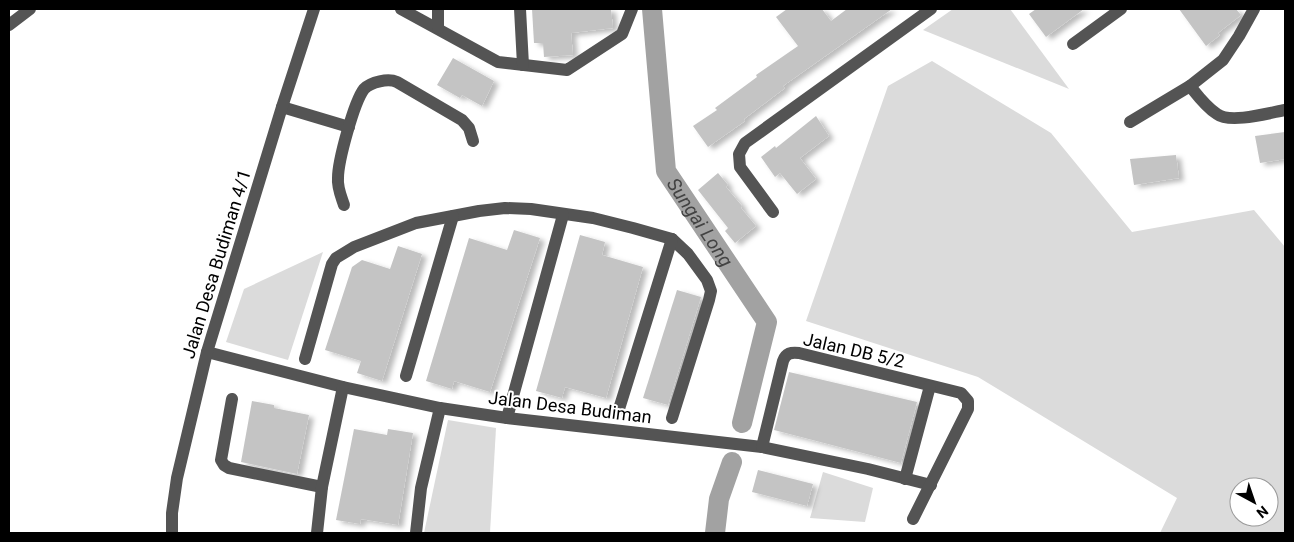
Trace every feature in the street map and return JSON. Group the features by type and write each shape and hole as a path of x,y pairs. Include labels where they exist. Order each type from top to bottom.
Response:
{"street":[{"path":"9,25 30,9"},
{"name":"Jalan Desa Budiman 4/1","path":"172,533 172,513 177,478 217,314 288,109 314,9"},
{"path":"401,9 438,28 490,59 505,64 567,70 622,34 632,9"},
{"path":"438,9 438,28"},
{"path":"520,9 523,66"},
{"path":"773,212 740,168 739,154 745,143 932,9"},
{"path":"1073,44 1121,9"},
{"path":"1130,122 1190,86 1223,60 1254,9"},
{"path":"344,205 337,181 338,168 349,127 363,91 367,87 387,79 396,82 462,120 469,128 474,141"},
{"path":"1190,86 1218,116 1236,118 1285,110"},
{"path":"288,109 349,127"},
{"path":"305,359 331,268 336,258 354,247 416,223 479,211 505,208 593,218 672,239 688,254 707,280 711,291 709,300 672,418"},
{"path":"507,418 563,215"},
{"path":"406,376 453,216"},
{"path":"619,409 672,239"},
{"name":"Jalan Desa Budiman","path":"207,352 343,387 440,408 507,418 762,447 868,469 931,485"},
{"name":"Jalan DB 5/2","path":"762,447 782,361 784,356 790,353 799,353 960,394 968,401 968,409 931,485"},
{"path":"905,478 930,386"},
{"path":"317,533 322,487 343,387"},
{"path":"232,398 221,460 224,465 229,468 322,487"},
{"path":"416,533 421,488 440,408"},
{"path":"913,519 931,485"}],"shaded area":[{"path":"953,9 1010,9 1069,89 923,30"},
{"path":"932,61 1051,133 1132,232 1254,210 1285,247 1285,533 1160,533 1177,498 978,377 806,321 888,86"},
{"path":"323,252 288,360 226,342 244,289"},
{"path":"448,420 496,428 490,533 424,533"},
{"path":"823,472 873,488 865,522 810,518"}],"building":[{"path":"532,9 611,9 613,28 571,33 573,55 544,57 543,43 534,43"},
{"path":"787,9 822,9 831,21 847,9 892,9 783,86 785,88 744,119 745,121 708,147 693,126 717,110 715,108 757,77 756,75 798,46 776,17"},
{"path":"1036,9 1084,9 1046,37 1029,14"},
{"path":"1179,9 1236,9 1241,15 1218,33 1220,35 1206,46"},
{"path":"453,58 494,81 482,106 462,95 460,98 437,85"},
{"path":"816,116 829,136 800,158 816,179 797,194 780,173 775,177 761,157 775,146 776,148"},
{"path":"1285,132 1285,159 1260,163 1255,136"},
{"path":"1176,155 1179,178 1134,185 1130,159"},
{"path":"718,173 728,185 726,187 742,206 741,208 756,226 735,243 725,231 728,228 698,190"},
{"path":"514,230 540,238 490,392 454,381 452,389 426,381 469,238 507,250"},
{"path":"580,235 605,242 602,255 643,267 606,398 565,387 562,398 536,391"},
{"path":"398,246 422,254 382,381 357,373 361,361 325,350 352,267 362,260 390,269"},
{"path":"677,290 701,297 668,405 643,398"},
{"path":"789,372 917,402 901,463 774,430"},
{"path":"252,401 274,405 274,408 309,415 297,474 241,462"},
{"path":"354,429 387,435 388,429 413,433 398,525 361,519 360,524 336,520"},
{"path":"758,470 813,484 807,506 752,492"}],"waterway":[{"name":"Sungai Long","path":"652,9 666,171 767,322 742,423"},
{"name":"Sungai Long","path":"715,533 719,499 732,462"}]}
